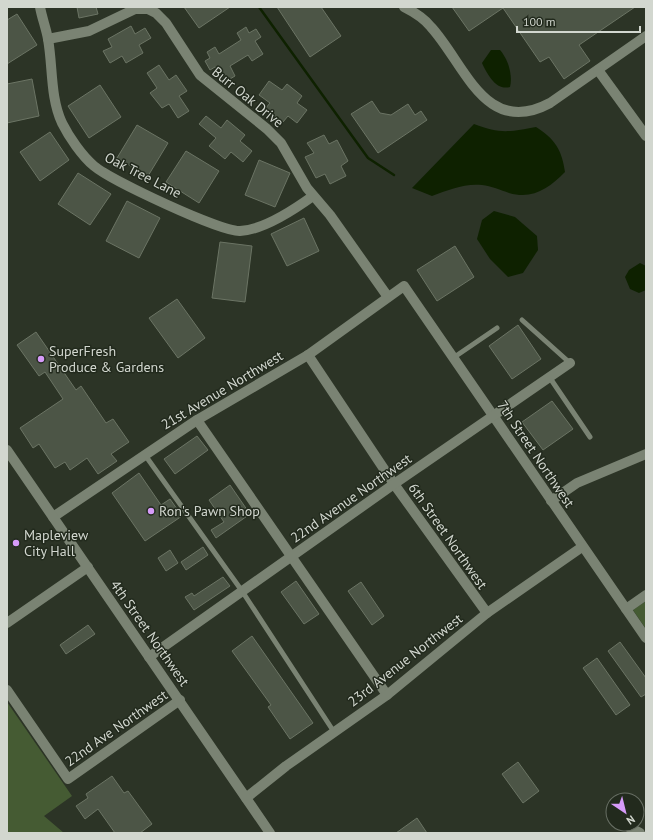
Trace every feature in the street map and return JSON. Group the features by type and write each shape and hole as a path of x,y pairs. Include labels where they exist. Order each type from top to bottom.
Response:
{"street":[{"name":"Oak Tree Lane","path":"40,7 48,39 55,101 63,124 88,160 110,177 171,206 221,227 235,231 248,230 258,227 290,212 313,196"},
{"path":"404,7 420,16 431,26 481,96 492,105 504,110 520,112 536,110 545,106 646,36"},
{"name":"Burr Oak Drive","path":"48,39 90,31 135,9 148,9 156,13 166,23 200,75 267,129 281,143 313,196 330,215 388,297"},
{"path":"598,70 646,136"},
{"name":"21st Avenue Northwest","path":"53,517 197,420 308,355 404,286"},
{"name":"7th Street Northwest","path":"404,286 646,638"},
{"name":"6th Street Northwest","path":"308,355 394,484 487,613"},
{"name":"22nd Avenue Northwest","path":"150,657 291,556 570,363"},
{"path":"197,420 387,695"},
{"name":"4th Street Northwest","path":"7,450 270,833"},
{"path":"551,501 578,483 646,454"},
{"name":"23rd Avenue Northwest","path":"246,798 286,766 387,695 487,613 582,547"},
{"path":"7,623 88,567"},
{"path":"626,609 646,595"},
{"name":"22nd Ave Northwest","path":"7,690 68,779 180,700"}],"lane":[{"path":"522,320 570,363"},
{"path":"453,358 497,328"},
{"path":"550,378 590,437"},
{"path":"145,455 242,591 334,732"}],"shaded area":[{"path":"491,50 500,50 505,58 511,77 510,87 505,88 496,84 484,67 482,63"},
{"path":"474,124 498,131 519,130 536,127 543,131 553,141 560,151 565,172 547,188 533,194 526,195 509,193 482,185 463,186 432,196 412,188"},
{"path":"494,211 515,217 537,236 538,250 523,273 508,277 490,259 477,239 482,220"},
{"path":"640,263 646,266 646,290 639,293 630,289 625,277 629,270"},
{"path":"646,601 646,629 633,610"},
{"path":"7,702 72,796 44,816 64,833 7,833"}],"building":[{"path":"77,7 96,7 98,14 79,18"},
{"path":"184,7 230,7 199,28"},
{"path":"277,7 321,7 341,36 310,57"},
{"path":"452,7 635,7 579,45 590,61 564,79 549,57 540,62 503,8 469,31"},
{"path":"17,14 37,45 7,64 7,20"},
{"path":"131,26 135,34 145,28 151,38 139,45 143,53 126,63 122,56 110,63 103,51 112,47 108,39"},
{"path":"246,27 249,33 256,29 261,37 255,41 263,54 252,61 248,55 230,66 235,76 225,82 215,67 210,70 205,61 210,58 207,52 215,47 219,54 241,40 237,33"},
{"path":"159,65 169,80 176,75 187,91 179,96 189,111 178,118 169,104 162,108 150,93 157,88 147,73"},
{"path":"32,79 39,116 7,123 7,84"},
{"path":"269,81 282,90 287,84 302,96 297,103 307,110 297,123 288,116 283,122 265,109 270,103 259,95"},
{"path":"100,85 121,117 89,138 68,106"},
{"path":"372,101 380,113 391,115 408,104 415,115 421,111 427,120 378,153 351,114"},
{"path":"206,116 221,128 227,120 245,135 240,141 252,151 243,162 231,152 225,159 209,146 216,138 199,124"},
{"path":"137,125 168,143 148,176 117,158"},
{"path":"50,132 69,160 40,181 20,152"},
{"path":"324,135 329,144 337,140 348,161 341,166 346,176 330,184 325,174 316,178 305,157 314,153 307,143"},
{"path":"186,151 219,171 199,203 166,182"},
{"path":"259,160 290,173 275,207 245,195"},
{"path":"78,173 111,194 90,225 58,204"},
{"path":"127,201 160,218 139,258 106,241"},
{"path":"304,218 319,251 287,266 271,234"},
{"path":"220,242 252,246 245,302 212,298"},
{"path":"455,246 474,277 437,301 417,270"},
{"path":"177,299 205,338 178,358 149,318"},
{"path":"518,325 541,359 512,379 489,346"},
{"path":"36,332 76,390 81,386 106,423 113,419 129,442 111,454 117,461 98,474 87,458 70,470 65,462 55,468 39,444 33,448 20,428 63,399 45,372 39,376 17,345"},
{"path":"552,401 573,429 543,450 522,422"},
{"path":"197,436 208,450 175,474 164,459"},
{"name":"Ron's Pawn Shop","path":"139,473 161,505 170,499 182,516 145,541 112,493"},
{"path":"230,485 250,514 216,538 211,530 224,522 209,500"},
{"path":"203,547 208,555 186,570 181,562"},
{"path":"170,550 178,563 166,571 158,558"},
{"path":"223,577 230,586 194,610 185,597 192,593 194,596"},
{"path":"296,581 319,614 304,624 281,592"},
{"path":"361,582 384,616 372,625 348,591"},
{"path":"88,625 95,634 66,654 60,645"},
{"path":"252,636 313,723 290,739 268,707 271,705 232,651"},
{"path":"620,642 646,678 646,694 641,697 608,651"},
{"path":"597,658 630,705 616,715 583,668"},
{"path":"518,762 539,791 523,803 502,774"},
{"path":"112,776 124,793 128,791 152,824 140,833 115,833 98,809 85,819 76,806 88,798 86,794"},
{"path":"417,818 427,833 396,833"}],"waterway":[{"path":"259,7 368,158 394,175"}],"place":[{"name":"SuperFresh Produce & Gardens","path":"41,359"},
{"name":"Ron's Pawn Shop","path":"151,511"},
{"name":"Mapleview City Hall","path":"16,543"}]}
